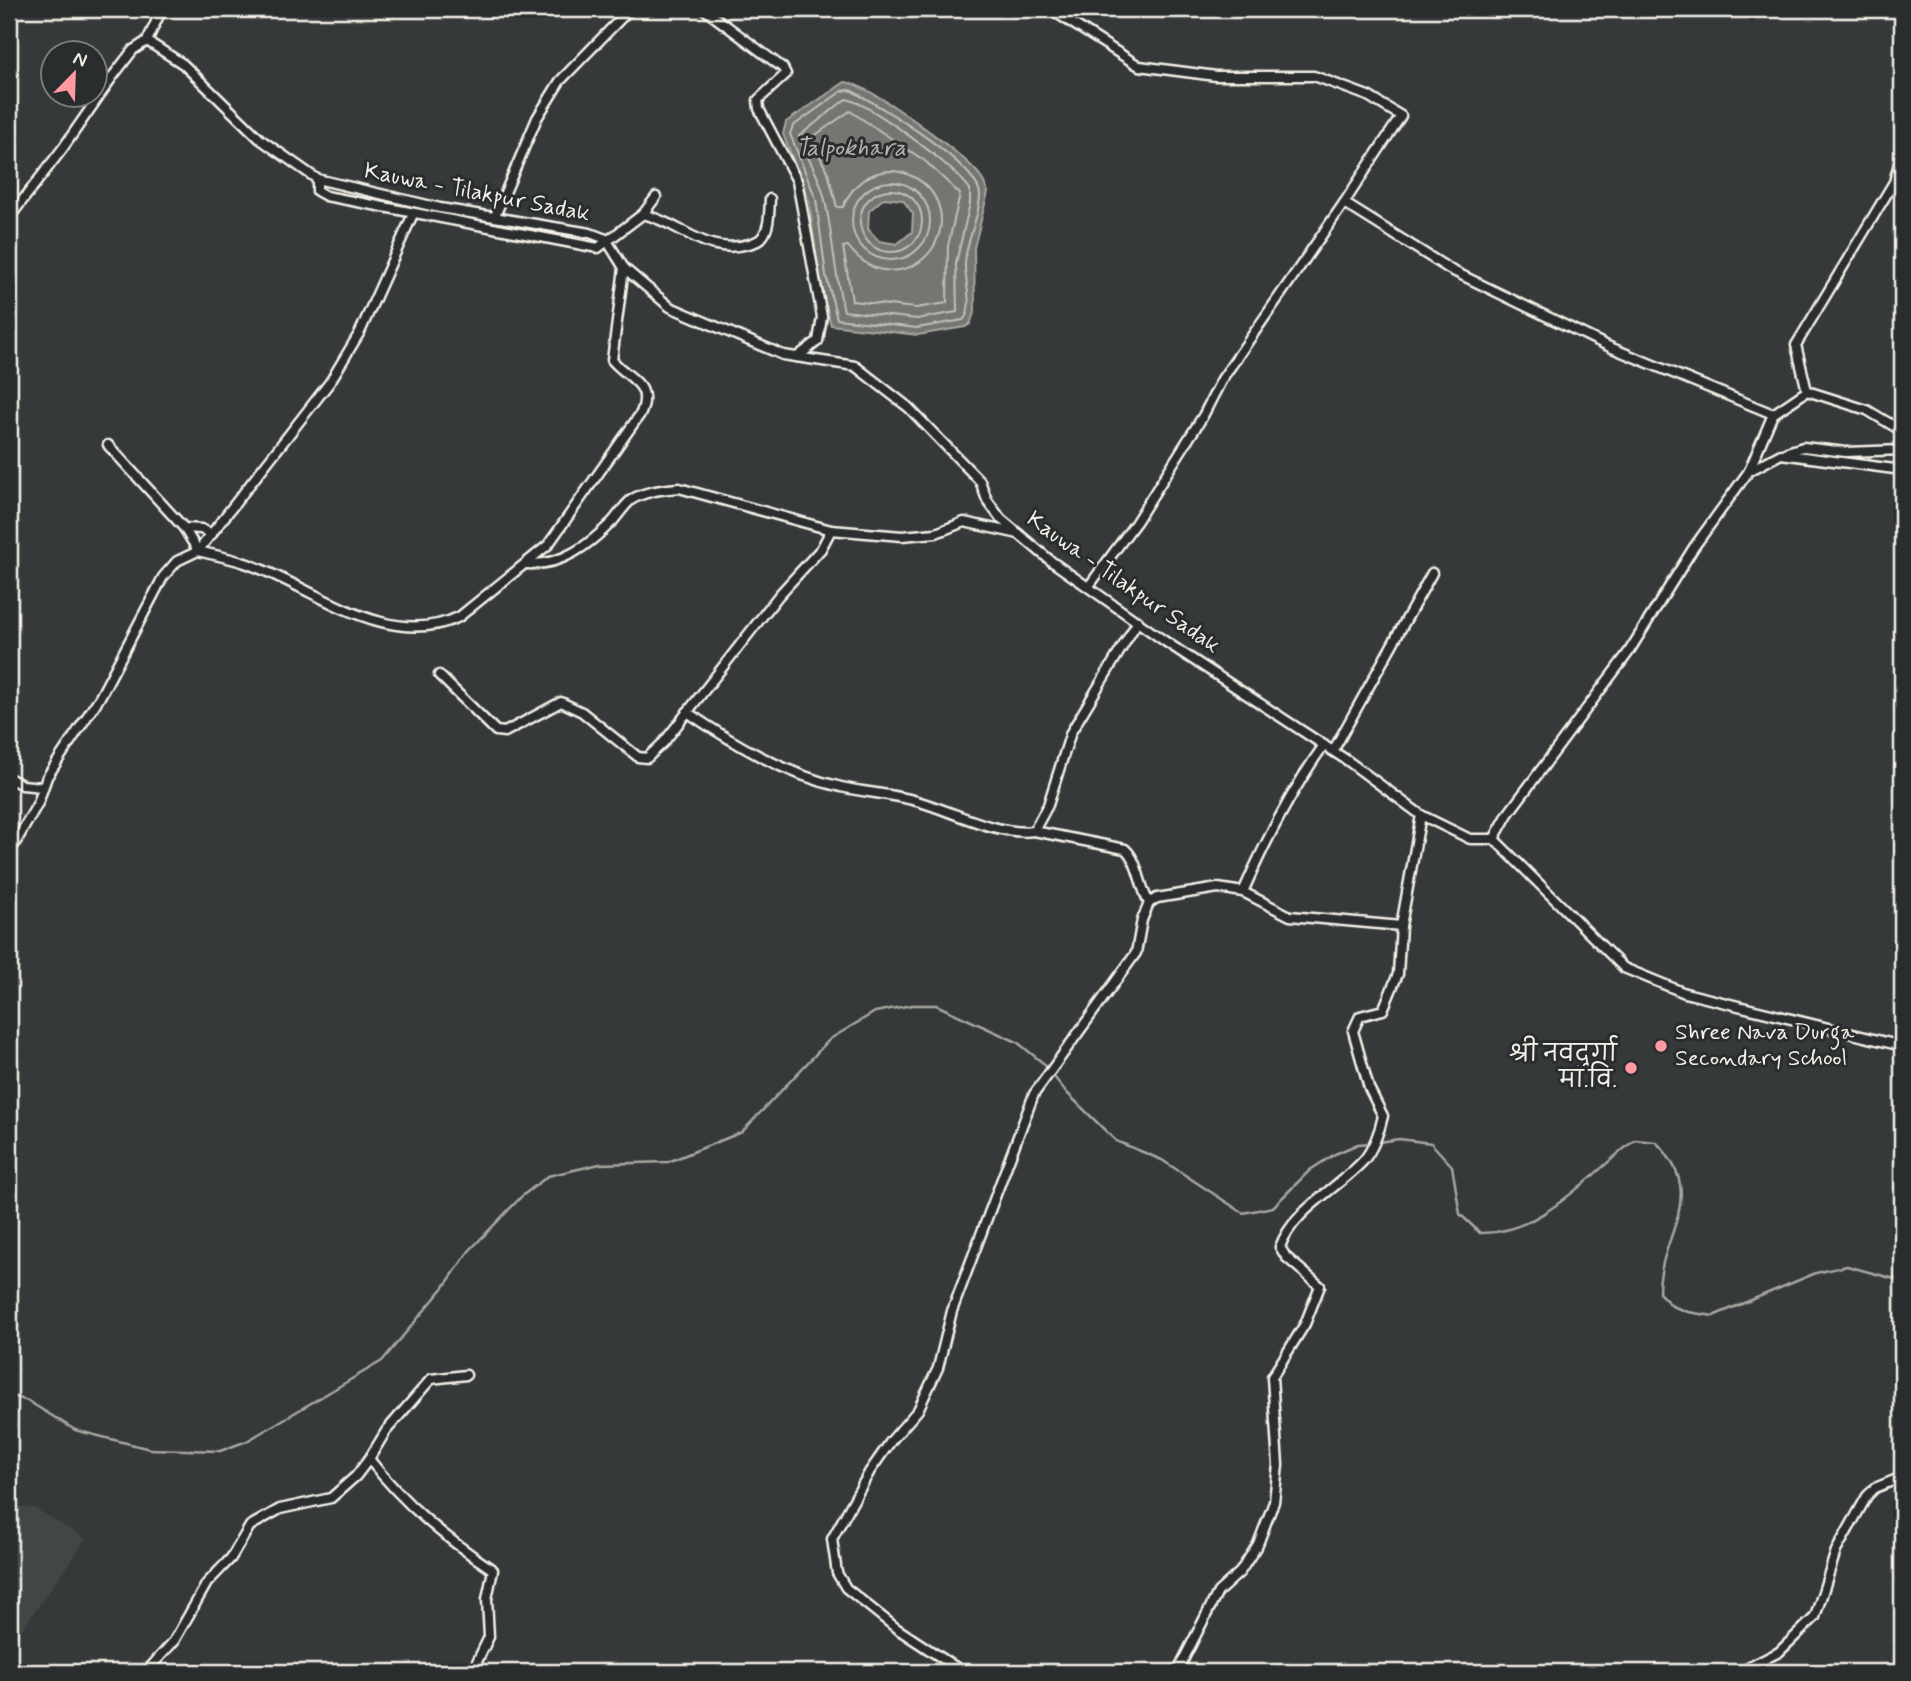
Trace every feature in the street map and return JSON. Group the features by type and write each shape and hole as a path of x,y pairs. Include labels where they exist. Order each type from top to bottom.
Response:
{"street":[{"path":"9,218 64,148 133,50 147,41 162,9"},
{"path":"495,216 537,118 560,81 630,9"},
{"path":"704,9 783,68 786,74 758,100 758,109 797,181 822,317 818,341 797,357"},
{"path":"1049,9 1139,66 1216,76 1314,76 1368,96 1401,116 1222,379 1203,416 1136,522 1089,586"},
{"name":"Kauwa - Tilakpur Sadak","path":"147,41 163,49 260,139 317,179 401,200 590,233 606,239 624,268 670,307 783,355 855,366 892,394 980,481 987,500 1001,519 1051,561 1334,751 1421,815 1470,839 1494,839"},
{"path":"1807,391 1796,345 1894,182 1902,152"},
{"path":"317,179 317,191 326,196 598,248 606,239 643,214 656,197"},
{"path":"643,214 673,224 700,241 730,249 759,241 764,236 769,199"},
{"path":"1344,203 1451,270 1612,348 1773,414"},
{"path":"9,854 38,803 42,787 100,697 163,577 177,561 198,551 330,382 360,332 413,214"},
{"path":"108,445 184,528 198,551 246,564 388,625 420,628 445,624 459,617 548,545 641,413 647,399 644,388 612,360 624,268"},
{"path":"1807,391 1773,414 1749,471 1694,547 1628,653 1508,814 1494,839 1624,968 1685,993 1902,1046"},
{"path":"1807,391 1867,410 1902,430"},
{"path":"1749,471 1781,454 1802,447 1846,452 1902,450"},
{"path":"1781,454 1902,470"},
{"path":"527,564 544,565 564,559 595,538 631,500 679,488 831,530 902,536 936,533 964,522 1019,534"},
{"path":"184,528 201,529 212,534"},
{"path":"439,675 496,731 505,732 561,702 582,712 638,757 647,758 656,752 736,654 779,595 821,549 831,530"},
{"path":"1334,751 1432,573"},
{"path":"1034,831 1048,805 1071,732 1138,621"},
{"path":"687,712 744,748 792,771 838,787 902,797 975,821 1023,833 1034,831 1125,849 1132,856 1149,903"},
{"path":"1243,892 1270,832 1304,772 1324,745"},
{"path":"9,778 22,785 42,787"},
{"path":"1177,1672 1218,1592 1240,1572 1258,1544 1274,1502 1278,1465 1272,1377 1305,1324 1320,1286 1286,1256 1280,1247 1285,1234 1366,1158 1378,1133 1383,1116 1368,1088 1353,1031 1360,1016 1383,1010 1398,974 1401,926 1421,815"},
{"path":"963,1672 896,1628 846,1588 837,1573 832,1539 870,1472 891,1441 918,1410 938,1368 952,1311 1034,1094 1136,953 1142,920 1149,903 1157,898 1218,888 1243,892 1290,916 1401,926"},
{"path":"145,1672 174,1641 206,1583 231,1558 250,1526 280,1509 331,1497 356,1476 386,1431 432,1379 466,1375"},
{"path":"369,1459 398,1496 449,1540 494,1570 487,1599 489,1637 472,1672"},
{"path":"1740,1672 1779,1652 1815,1618 1836,1551 1867,1496 1875,1488 1902,1477"}],"shaded area":[{"path":"9,1506 35,1508 86,1539 9,1647"}],"water":[{"name":"Talpokhara","path":"845,82 874,94 914,120 978,173 988,192 974,248 975,310 970,324 918,335 831,325 819,277 809,201 783,134 786,122","holes":["884,198 903,200 913,214 912,232 897,244 879,241 868,229 869,211"]}],"waterway":[{"path":"9,1395 28,1401 75,1430 150,1449 220,1451 247,1441 382,1361 444,1287 469,1251 522,1196 548,1176 600,1164 668,1162 742,1132 830,1039 875,1012 912,1005 936,1005 1017,1042 1043,1063 1067,1093 1116,1141 1162,1160 1243,1213 1273,1207 1310,1170 1335,1154 1358,1144 1372,1143"},
{"path":"1379,1142 1399,1139 1431,1143 1452,1166 1460,1214 1480,1233 1502,1231 1523,1224 1563,1200 1635,1140 1656,1142 1672,1162 1679,1180 1681,1198 1661,1272 1659,1293 1672,1306 1688,1312 1713,1316 1816,1273 1847,1266 1902,1281"}],"place":[{"name":"Shree Nava Durga Secondary School","path":"1661,1046"},
{"name":"श्री नवदुर्गा मा.वि.","path":"1631,1068"}]}
